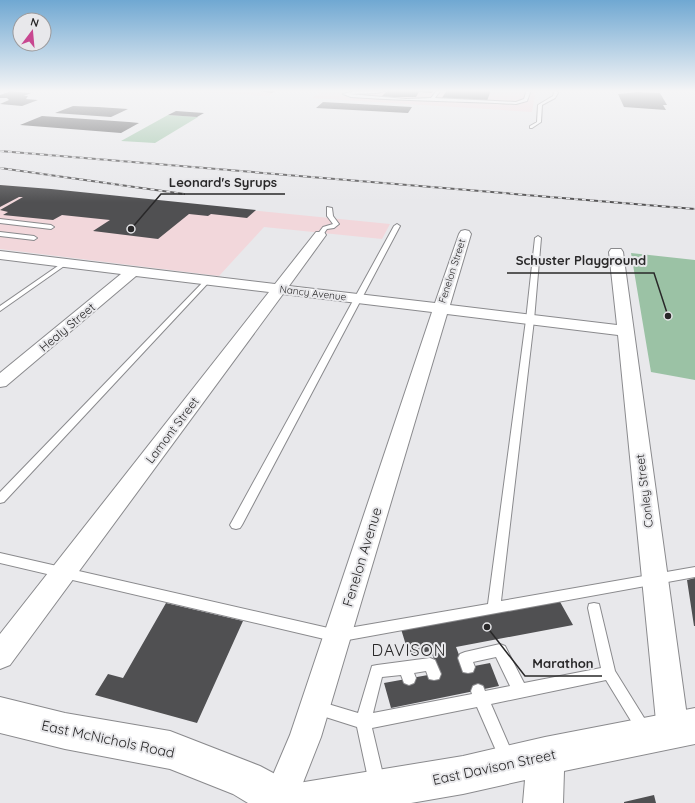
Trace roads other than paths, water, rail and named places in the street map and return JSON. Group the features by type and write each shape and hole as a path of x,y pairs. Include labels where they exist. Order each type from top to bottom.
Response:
{"main road":[{"name":"East McNichols Road","path":"0,715 65,731 170,750 246,780 261,788 277,803"},
{"name":"East Davison Street","path":"291,803 379,790 463,775 545,756 672,731"},
{"path":"543,803 545,756"}],"street":[{"name":"Fenelon Street","path":"440,308 465,234"},
{"name":"Lamont Street","path":"0,656 320,235"},
{"name":"Conley Street","path":"616,252 672,731"},
{"name":"Nancy Avenue","path":"0,255 626,331"},
{"name":"Healy Street","path":"0,382 133,271"},
{"name":"Fenelon Avenue","path":"277,803 301,749 315,707 440,308"}],"lane":[{"name":"Lamont Street","path":"320,235 325,229 336,224 330,216 329,208"},
{"path":"0,220 50,227"},
{"path":"236,526 397,226"},
{"path":"0,234 34,238"},
{"path":"494,608 530,320 538,238"},
{"path":"0,309 65,263"},
{"path":"0,499 208,280"},
{"path":"0,558 337,636 695,572"},
{"path":"594,608 609,673 672,731"},
{"path":"465,661 500,650 520,691"},
{"path":"379,790 363,722 377,670 407,674 433,667"},
{"path":"315,707 363,722 480,694 520,691 609,673"},
{"path":"480,694 509,764"}],"railway":[{"path":"0,151 695,209"},
{"path":"0,168 184,194"}],"place":[{"name":"Leonard's Syrups","path":"131,229"},
{"name":"Schuster Playground","path":"668,316"},
{"name":"Marathon","path":"487,627"}],"district":[{"name":"DAVISON","path":"409,650"}]}
